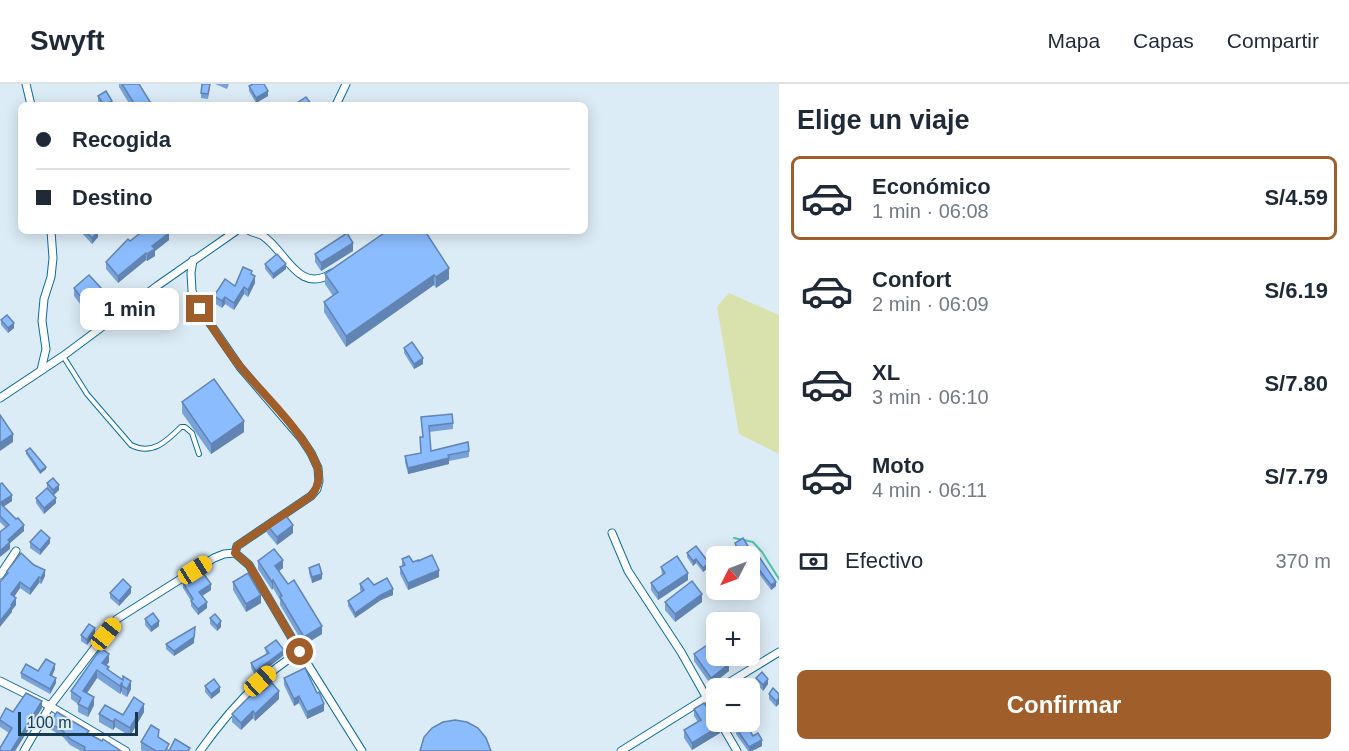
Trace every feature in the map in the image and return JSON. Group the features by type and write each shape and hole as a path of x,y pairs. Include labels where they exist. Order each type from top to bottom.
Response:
{"street":[{"path":"26,84 30,102"},
{"path":"337,102 346,84"},
{"path":"41,370 46,350 42,321 44,299 51,277 53,258 51,234"},
{"path":"0,398 63,356 232,234"},
{"path":"258,234 263,236 297,272 307,278 323,279 339,269"},
{"path":"194,260 191,273 192,291 200,309 240,367 301,438 311,453 320,481 311,496 237,546 235,553"},
{"path":"612,533 628,571 681,652 706,695"},
{"path":"0,575 16,551"},
{"path":"24,751 50,706 117,619 214,558 235,553 249,565 362,751"},
{"path":"200,751 219,726 260,681 300,652"},
{"path":"738,678 779,652"},
{"path":"0,681 50,706 126,751"},
{"path":"621,751 706,698"},
{"path":"726,732 737,751"}],"lane":[{"path":"63,356 87,394 131,445 149,450 158,447 185,427 192,434 199,454"}],"green space":[{"path":"729,293 779,315 779,454 739,434 717,307"}],"building":[{"path":"122,84 139,84 150,102 133,102"},
{"path":"202,84 210,84 208,94 201,93"},
{"path":"264,84 268,91 256,98 249,86"},
{"path":"106,91 112,101 102,102 98,96"},
{"path":"306,97 310,102 298,102"},
{"path":"139,234 168,234 152,246 155,249 146,253 118,276 106,262 128,239 130,241"},
{"path":"345,234 353,243 321,263 315,254"},
{"path":"383,234 427,234 449,268 436,277 434,275 346,336 324,302 338,292 325,274"},
{"path":"277,254 286,264 273,274 265,264"},
{"path":"243,267 252,271 251,274 255,276 248,290 244,287 234,303 225,297 222,301 214,296 225,279 235,286"},
{"path":"89,275 101,288 84,301 74,288"},
{"path":"7,315 14,323 8,328 1,320"},
{"path":"412,342 423,358 414,364 404,348"},
{"path":"214,379 244,421 211,444 182,402"},
{"path":"452,414 453,423 429,426 431,451 468,442 469,451 408,468 405,456 421,453 420,437 423,437 421,417"},
{"path":"0,415 13,434 0,443"},
{"path":"30,448 46,467 40,471 26,451"},
{"path":"53,478 59,485 53,490 47,483"},
{"path":"2,483 12,495 0,503 0,484"},
{"path":"47,488 56,498 44,508 36,498"},
{"path":"0,503 24,525 0,551 0,532 9,525 0,516"},
{"path":"284,513 293,525 277,537 267,525"},
{"path":"41,530 50,538 40,550 30,542"},
{"path":"743,538 748,546 736,546 735,543"},
{"path":"696,546 706,559 706,566 703,568 687,553"},
{"path":"274,549 283,560 275,566 288,584 294,580 322,626 304,637 280,597 282,596 273,580 272,582 258,561"},
{"path":"21,553 34,565 45,570 41,578 39,577 30,589 20,582 11,594 16,598 12,606 0,621 0,582"},
{"path":"432,555 439,570 408,583 400,567 405,565 402,559 409,556 413,562"},
{"path":"677,556 688,573 658,593 651,583 665,573 661,567"},
{"path":"760,558 776,582 771,585 760,571"},
{"path":"319,564 322,574 312,577 309,568"},
{"path":"201,570 211,584 199,592 207,602 198,609 191,601 193,599 183,583"},
{"path":"248,573 261,595 246,604 233,582"},
{"path":"368,578 374,585 387,578 393,589 355,613 348,601 364,590 360,584"},
{"path":"123,579 131,587 119,601 110,593"},
{"path":"692,581 702,594 675,614 665,602"},
{"path":"153,613 159,621 151,627 145,619"},
{"path":"215,614 221,621 217,626 210,618"},
{"path":"89,624 95,628 87,640 81,635"},
{"path":"195,627 194,637 174,651 166,644"},
{"path":"276,640 284,650 256,671 251,663 269,653 265,648"},
{"path":"706,646 706,666 726,666 711,678 694,654"},
{"path":"101,648 109,654 102,663 109,667 107,669 123,680 123,676 131,681 127,689 122,686 122,682 120,686 97,670 83,691 94,697 88,709 78,704 81,698 71,691"},
{"path":"46,659 55,664 50,675 56,678 50,689 21,673 26,664 38,671"},
{"path":"305,668 324,704 307,712 299,696 294,699 284,678"},
{"path":"762,672 768,679 763,685 760,678 756,678"},
{"path":"214,679 220,687 211,694 205,686"},
{"path":"272,683 279,691 255,714 253,711 241,723 232,714 259,687 263,691"},
{"path":"773,688 779,694 776,701 769,694"},
{"path":"26,693 42,701 11,751 0,751 12,728 0,719 6,708 13,712"},
{"path":"134,697 144,704 130,728 115,719 113,722 99,714 105,705 123,715"},
{"path":"704,703 706,732 710,732 692,743 684,730 701,720 694,709"},
{"path":"57,712 89,731 87,733 102,741 103,739 121,751 84,750 85,747 70,739 63,731 50,723"},
{"path":"455,720 467,722 478,728 486,738 491,751 420,751 424,737 432,728 443,722"},
{"path":"151,725 159,730 158,737 169,744 165,751 156,751 141,742"},
{"path":"739,732 751,732 753,736 758,733 762,740 749,747"},
{"path":"175,739 190,748 188,751 169,751"}],"waterway":[{"path":"734,538 753,542 779,579"}],"route":[{"path":"200,309 240,367 301,438 318,468 320,481 311,496 237,546 235,553 249,565 300,652"}]}
